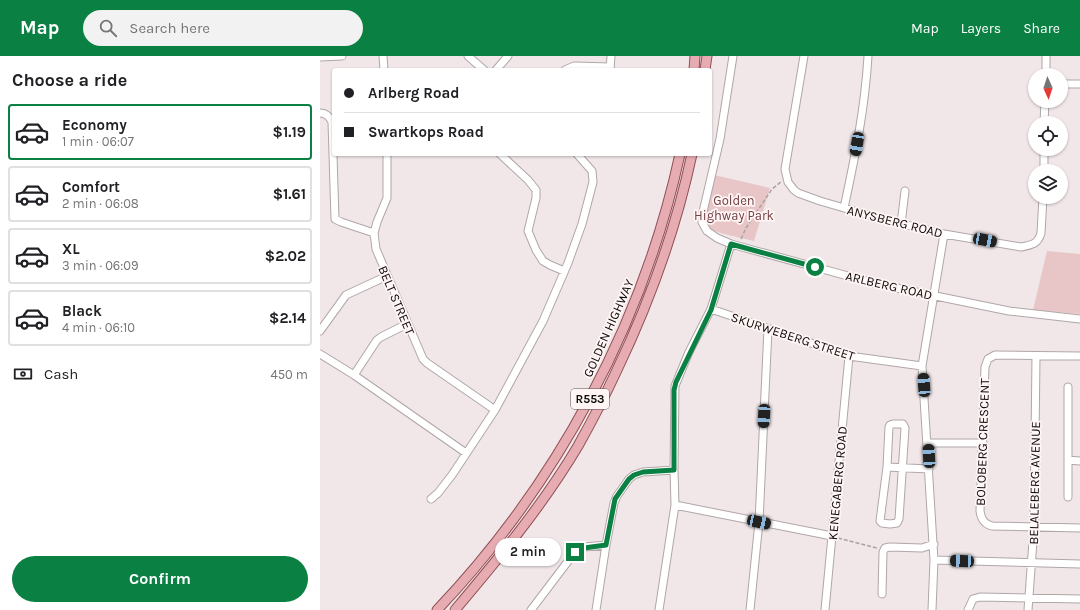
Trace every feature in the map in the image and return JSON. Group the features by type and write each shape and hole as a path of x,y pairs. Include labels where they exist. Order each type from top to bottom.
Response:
{"main road":[{"path":"694,68 695,56"},
{"path":"705,68 707,56"},
{"name":"GOLDEN HIGHWAY","path":"437,610 467,579 504,533 561,449 594,390 628,319 644,278 664,220 680,156"},
{"name":"GOLDEN HIGHWAY","path":"455,610 514,539 545,495 578,446 602,401 638,323 653,286 679,208 692,156"}],"street":[{"path":"320,57 342,56"},
{"path":"384,56 384,68"},
{"path":"468,56 482,68"},
{"path":"498,68 508,56"},
{"path":"568,68 571,66 610,68 611,56"},
{"name":"ARLBERG ROAD","path":"733,56 720,139 702,216 702,222 710,234 735,245 877,284 1010,311 1080,319"},
{"name":"ANYSBERG ROAD","path":"804,56 785,169 786,177 798,193 901,224 944,234 1021,247 1034,244 1040,238 1043,204"},
{"path":"844,208 853,168 864,105 868,56"},
{"path":"1046,56 1046,68"},
{"path":"1068,84 1080,84"},
{"path":"320,113 329,117 332,122"},
{"path":"333,156 335,218 341,222 374,232"},
{"name":"BELT STREET","path":"387,156 387,198 376,222 374,232 376,250 407,324 427,363 495,410"},
{"path":"502,156 528,180 536,190 536,198 528,231 536,250 543,261 564,271"},
{"path":"431,499 438,493 495,410 543,321 582,224 593,182 592,171 579,156"},
{"path":"901,224 906,191"},
{"path":"932,610 934,544 922,366 944,234"},
{"path":"658,610 675,505 675,386 689,352 711,310 735,245"},
{"path":"320,330 346,295 387,276"},
{"name":"SKURWEBERG STREET","path":"711,310 849,356 922,366"},
{"path":"354,375 381,336 407,324"},
{"path":"750,610 759,522 768,329"},
{"path":"320,354 354,375 466,453"},
{"name":"BOLOBERG CRESCENT","path":"1080,356 995,355 989,358 986,363 984,383 980,511 982,519 986,524 992,526 1080,528"},
{"name":"KENEGABERG ROAD","path":"825,610 849,356"},
{"name":"BELALEBERG AVENUE","path":"1028,610 1034,527 1036,356"},
{"path":"1068,387 1068,497"},
{"path":"903,424 905,428 899,519 897,523 890,524 882,523 880,521 886,467 890,425 903,424"},
{"path":"928,443 983,442"},
{"path":"1068,460 1080,461"},
{"path":"886,467 930,469"},
{"path":"596,610 615,499 629,479 634,475 643,472 674,470"},
{"path":"675,505 832,536"},
{"path":"882,594 884,549 890,547 925,548 934,544"},
{"path":"531,610 575,552 584,548 606,545"},
{"path":"934,560 1032,564 1080,564"},
{"path":"968,610 971,603 976,598 1080,599"}],"path":[{"path":"735,245 772,189 786,177"},
{"path":"832,536 867,547 884,549"}],"green space":[{"name":"Golden Highway Park","path":"714,175 770,188 754,241 731,236 711,229 706,218 706,211"},
{"path":"1047,251 1080,254 1080,314 1033,310"}],"route":[{"path":"575,552 579,549 592,546 606,545 615,499 631,477 643,472 674,470 674,390 676,382 689,352 711,310 731,244 815,267"}]}
